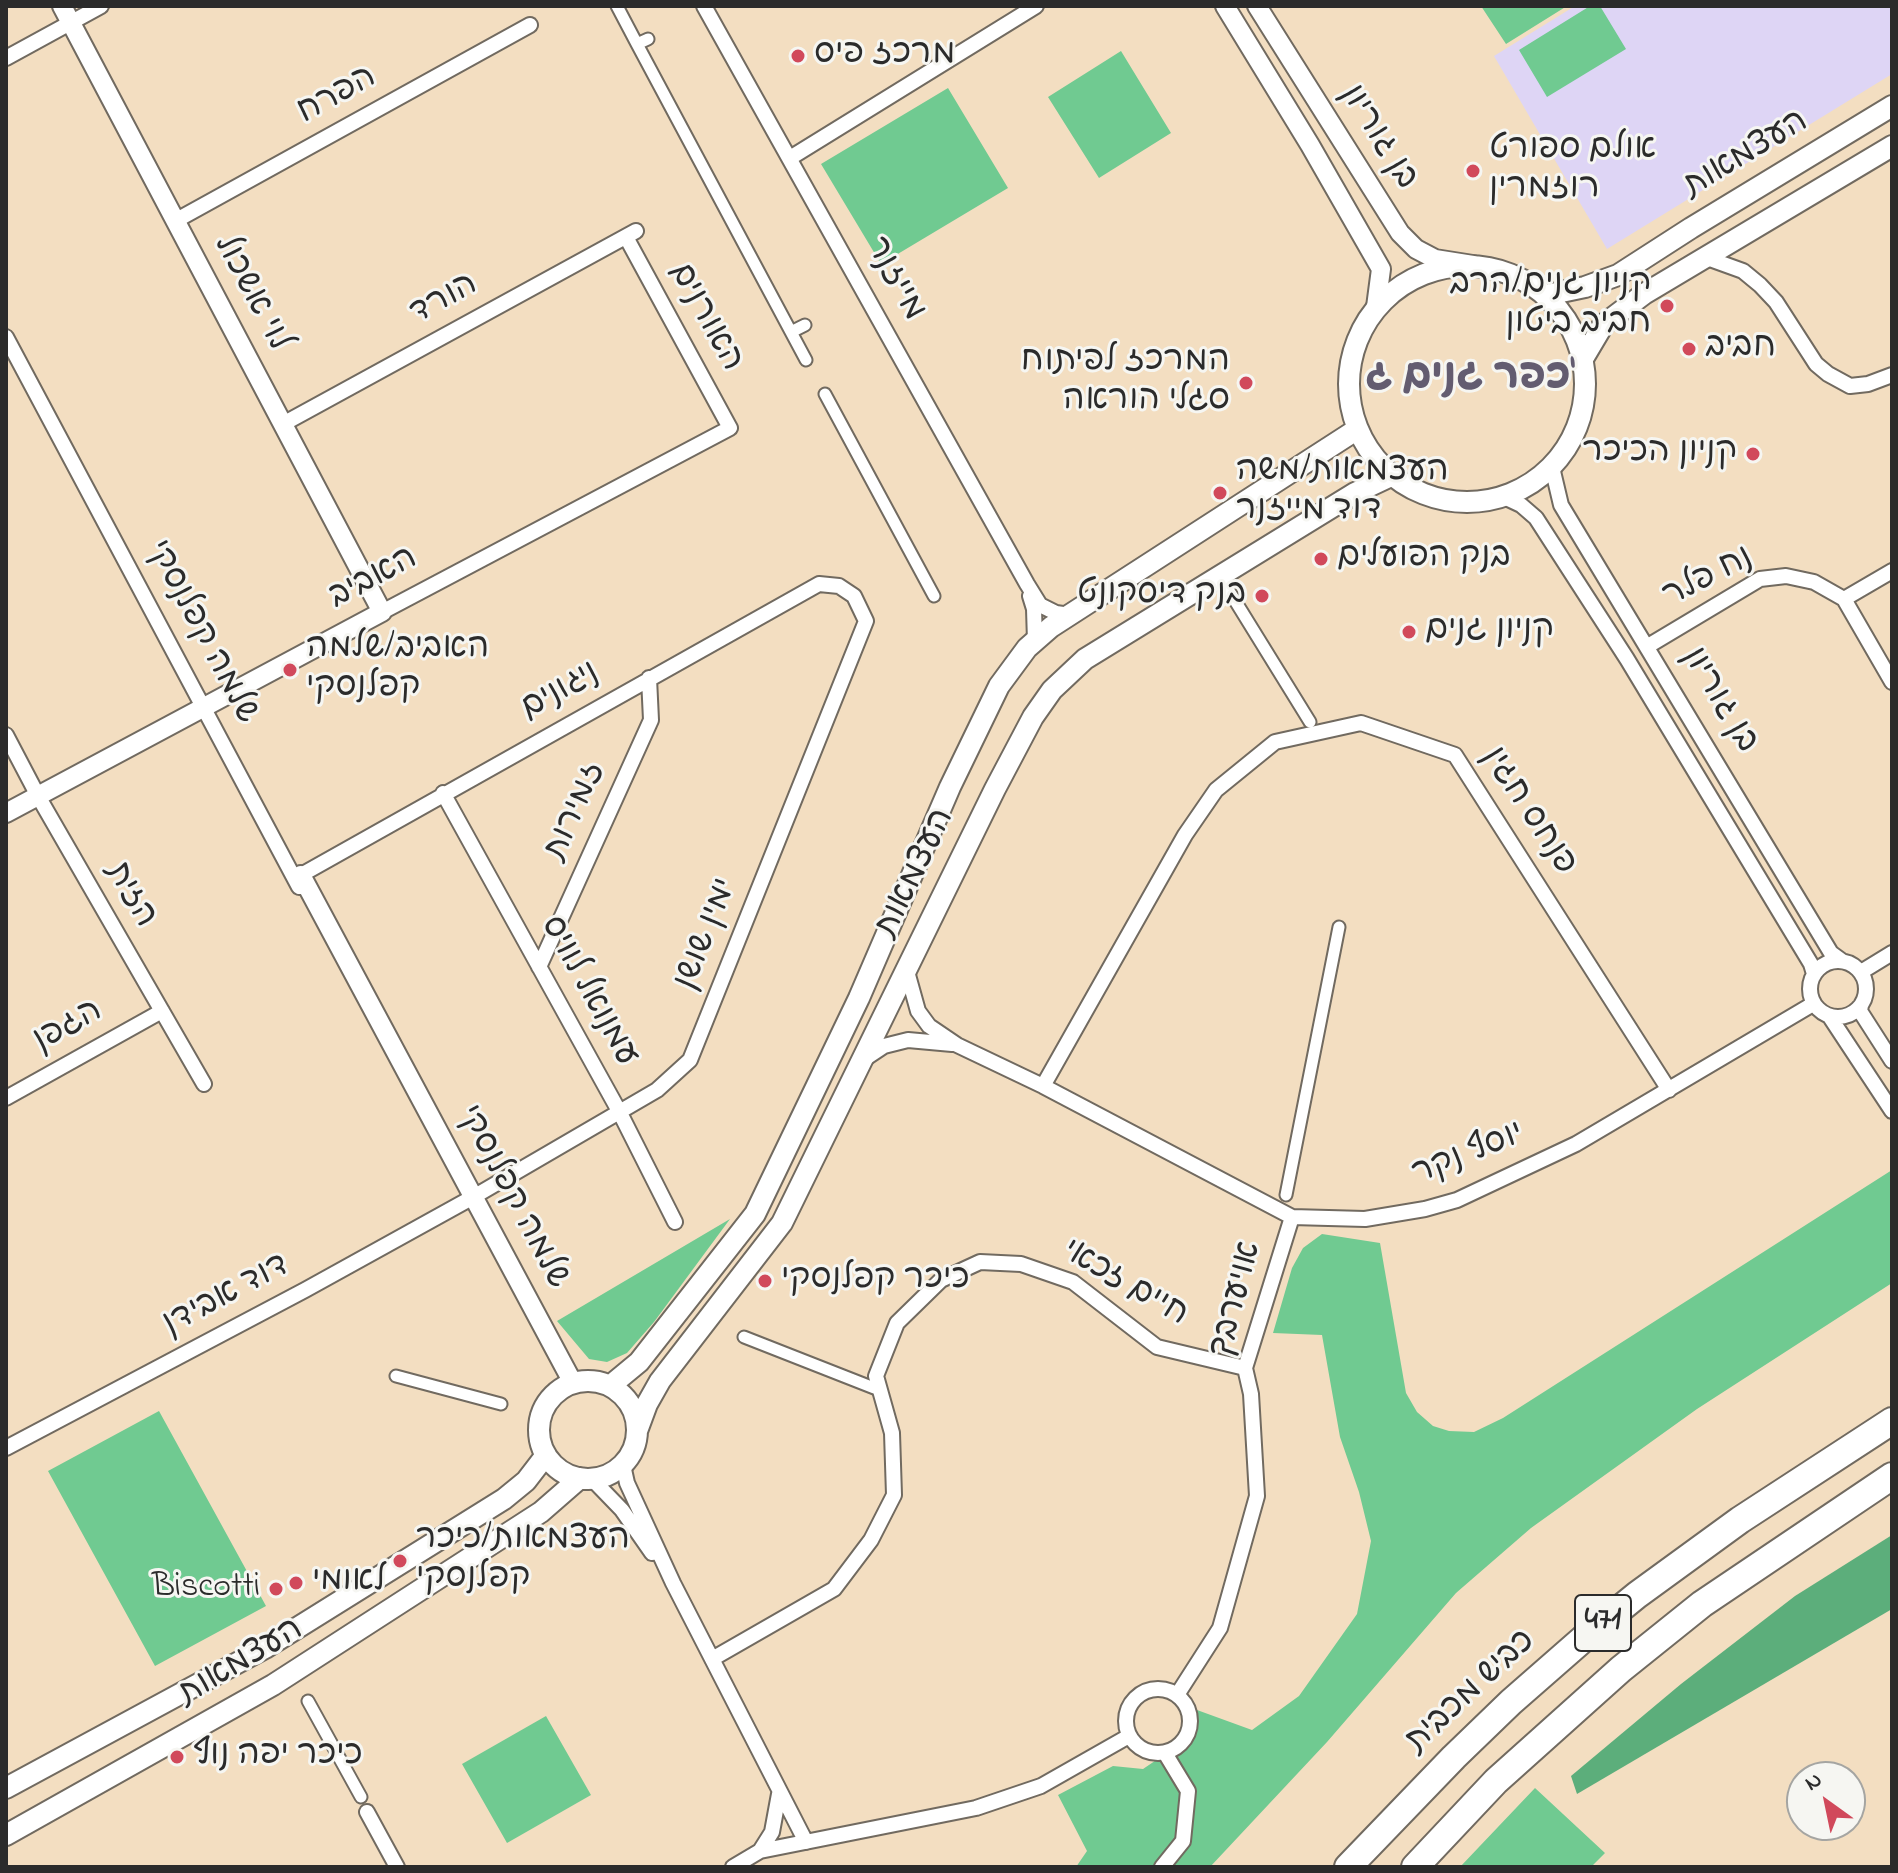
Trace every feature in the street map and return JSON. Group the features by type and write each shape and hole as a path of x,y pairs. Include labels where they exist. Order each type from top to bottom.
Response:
{"highway":[{"name":"כביש מכבית","path":"1348,1867 1463,1748 1583,1639 1637,1595 1740,1520 1892,1421"},
{"name":"471","path":"1415,1867 1496,1781 1621,1669 1702,1604 1892,1476"}],"main road":[{"name":"העצמאות","path":"1547,295 1585,287 1618,275 1892,106"},
{"name":"העצמאות","path":"1584,357 1603,325 1644,294 1892,146"},
{"path":"1473,265 1513,274 1547,295 1570,323 1584,357 1586,397 1575,435 1552,467 1530,485 1504,497 1465,503 1426,496 1391,476 1377,463 1356,430 1348,398 1349,366 1358,335 1376,307 1403,283 1437,269 1473,265"},
{"name":"העצמאות","path":"610,1386 639,1362 755,1214 859,998 950,787 999,686 1035,641 1070,615 1356,430"},
{"name":"העצמאות","path":"637,1431 660,1381 782,1223 995,789 1033,717 1052,690 1085,659 1355,493 1391,476"},
{"path":"585,1381 610,1386 630,1404 636,1417 634,1446 623,1465 604,1476 586,1478 566,1474 546,1455 540,1441 542,1411 560,1389 573,1383 585,1381"},
{"name":"העצמאות","path":"6,1788 274,1643 504,1499 526,1481 546,1455"},
{"name":"העצמאות","path":"6,1835 273,1685 541,1512 586,1478"}],"street":[{"path":"6,58 66,14 101,6"},
{"path":"617,6 643,41 806,360"},
{"name":"מייזנר","path":"704,6 1027,584 1040,605 1056,613 1070,615"},
{"path":"790,158 1036,6"},
{"name":"בן גוריון","path":"1225,6 1381,269 1376,307"},
{"name":"בן גוריון","path":"1257,6 1400,233 1416,249 1435,259 1473,265"},
{"name":"לוי אשכול","path":"66,14 382,612"},
{"name":"הפרח","path":"175,221 530,25"},
{"name":"הורד","path":"283,424 631,234"},
{"name":"האורנים","path":"631,234 730,428"},
{"path":"1707,258 1743,271 1760,285 1776,302 1816,364 1828,374 1850,386 1868,384 1892,375"},
{"path":"791,332 805,325"},
{"name":"שלמה קפלנסקי","path":"6,337 338,959"},
{"path":"825,394 934,596"},
{"name":"האביב","path":"6,813 730,428"},
{"name":"בן גוריון","path":"1552,467 1561,505 1831,953 1842,961"},
{"name":"בן גוריון","path":"1504,497 1521,505 1536,518 1627,659 1811,964 1814,974"},
{"path":"1892,571 1844,599 1892,682"},
{"name":"נח פלר","path":"1648,646 1760,579 1786,576 1814,582 1844,599"},
{"name":"ניגונים","path":"301,875 819,584 839,586 854,596"},
{"name":"מייזנר","path":"1027,584 1034,609 1035,641"},
{"path":"1226,586 1310,722"},
{"name":"ימין שושן","path":"475,1196 657,1090 690,1060 866,621 854,596"},
{"name":"זמירות","path":"539,967 651,720 649,678"},
{"name":"פנחס חגין","path":"1043,1086 1185,835 1216,790 1275,742 1361,723 1455,755 1669,1090"},
{"name":"הזית","path":"6,735 204,1084"},
{"name":"עמנואל לוויס","path":"443,793 619,1111 675,1222"},
{"name":"שלמה קפלנסקי","path":"301,875 573,1383"},
{"path":"1286,1195 1339,927"},
{"path":"1861,972 1892,953"},
{"path":"1892,1061 1860,1011 1866,988 1861,972 1842,961 1826,964 1814,974 1809,989 1813,1004 1830,1017 1892,1111"},
{"name":"יוסף נקר","path":"906,967 918,1011 929,1026 957,1045 1043,1086 1292,1217 1365,1219 1457,1200 1576,1144 1813,1004"},
{"path":"1830,1017 1848,1016 1861,1005"},
{"name":"הגפן","path":"6,1098 162,1011"},
{"name":"יוסף נקר","path":"860,1062 884,1046 908,1040 957,1045"},
{"name":"דוד אבידן","path":"6,1448 475,1196"},
{"name":"אויערבך","path":"1177,1695 1220,1628 1257,1496 1251,1394 1245,1368 1292,1217"},
{"name":"חיים זכאי","path":"712,1659 834,1589 871,1540 894,1495 892,1433 876,1376 897,1323 941,1280 980,1262 1021,1264 1073,1282 1157,1347 1245,1368"},
{"path":"744,1337 874,1388"},
{"path":"396,1376 501,1404"},
{"path":"623,1465 627,1483 673,1583 806,1842"},
{"path":"586,1478 622,1510 673,1583"},
{"path":"1157,1689 1177,1695 1189,1713 1190,1724 1182,1743 1165,1753 1144,1751 1129,1736 1126,1716 1137,1697 1157,1689"},
{"path":"308,1701 361,1797"},
{"path":"733,1867 760,1851 976,1808 1041,1786 1129,1736"},
{"path":"1162,1867 1183,1841 1188,1791 1165,1753"},
{"path":"760,1851 772,1832 779,1794"},
{"path":"367,1812 397,1867"}],"shaded area":[{"path":"1575,6 1892,6 1892,74 1607,249 1494,56"}],"green space":[{"path":"1481,6 1567,6 1506,44"},
{"path":"1590,6 1600,6 1626,49 1547,97 1519,50"},
{"path":"1121,51 1171,133 1099,178 1048,97"},
{"path":"948,88 1008,188 881,264 821,164"},
{"path":"1892,1170 1892,1283 1697,1409 1531,1528 1456,1593 1327,1742 1210,1867 1076,1867 1087,1851 1058,1795 1113,1766 1143,1769 1180,1744 1197,1710 1252,1730 1299,1696 1357,1614 1371,1541 1359,1492 1340,1437 1322,1335 1273,1333 1292,1268 1303,1248 1322,1234 1380,1243 1406,1393 1417,1412 1433,1426 1449,1431 1474,1432 1503,1418"},
{"path":"730,1219 654,1322 627,1353 607,1362 589,1359 557,1321"},
{"path":"159,1411 266,1606 155,1666 48,1471"},
{"path":"1892,1535 1892,1609 1577,1794 1571,1776 1681,1684 1795,1596"},
{"path":"546,1716 591,1795 507,1843 462,1764"},
{"path":"1535,1788 1605,1853 1591,1867 1460,1867"}],"place":[{"name":"מרכז פיס","path":"798,56"},
{"name":"אולם ספורט רוזמרין","path":"1473,171"},
{"name":"קניון גנים/הרב חביב ביטון","path":"1667,306"},
{"name":"חביב","path":"1689,349"},
{"name":"המרכז לפיתוח סגלי הוראה","path":"1246,383"},
{"name":"קניון הכיכר","path":"1753,454"},
{"name":"העצמאות/משה דוד מייזנר","path":"1220,493"},
{"name":"בנק הפועלים","path":"1321,559"},
{"name":"בנק דיסקונט","path":"1262,596"},
{"name":"קניון גנים","path":"1409,632"},
{"name":"האביב/שלמה קפלנסקי","path":"290,670"},
{"name":"כיכר קפלנסקי","path":"765,1281"},
{"name":"העצמאות/כיכר קפלנסקי","path":"400,1561"},
{"name":"לאומי","path":"296,1583"},
{"name":"Biscotti","path":"276,1589"},
{"name":"כיכר יפה נוף","path":"177,1757"}],"district":[{"name":"כפר גנים ג'","path":"1470,380"}]}
